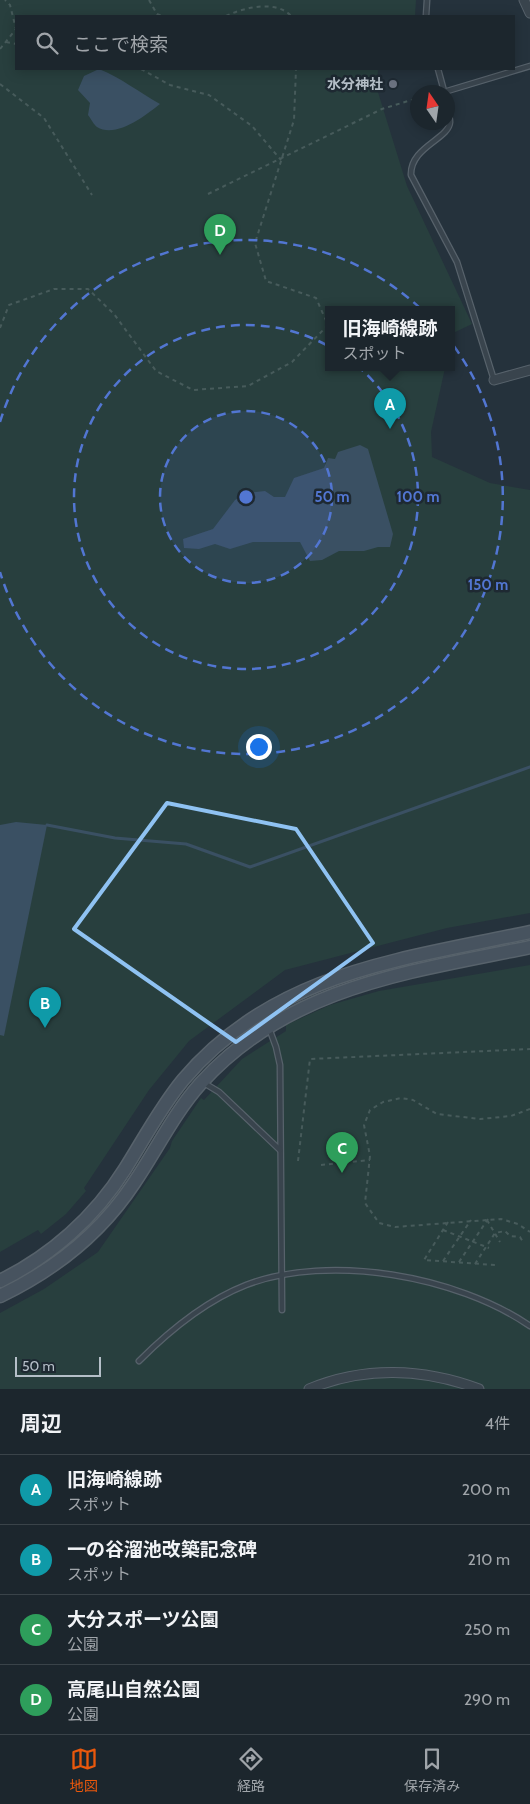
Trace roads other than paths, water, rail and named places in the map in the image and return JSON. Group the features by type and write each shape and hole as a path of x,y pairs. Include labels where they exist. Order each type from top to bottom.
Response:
{"street":[{"path":"524,0 530,13"},
{"path":"494,380 530,370"},
{"path":"0,1281 44,1255 86,1218 120,1177 156,1118 184,1080 227,1037 258,1015 310,987 345,974 530,932"},
{"path":"0,1296 60,1261 101,1223 130,1189 170,1122 202,1082 235,1050 268,1027 315,1001 360,985 530,948"},
{"path":"309,1389 352,1376 396,1372 431,1375 479,1389"}],"lane":[{"path":"426,15 427,0"},
{"path":"455,89 530,66"},
{"path":"438,70 442,85"},
{"path":"446,130 421,151 411,165 411,174 457,262 494,380"},
{"path":"268,1027 276,1047 280,1065 282,1310"},
{"path":"202,1082 219,1092 280,1150"},
{"path":"139,1361 171,1331 204,1307 245,1286 282,1276 344,1271 401,1277 440,1285 469,1296 530,1326"}],"water":[{"path":"101,70 160,104 122,128 105,130 97,127 88,115 90,103 78,90 84,76"},
{"path":"360,445 368,449 393,534 390,547 378,547 364,551 339,551 322,560 310,561 300,542 253,542 230,549 215,544 199,549 184,548 183,539 213,529 235,500 248,493 265,491 274,497 285,497 294,478 324,468 328,458 335,459 338,452"},
{"path":"16,822 47,825 4,1036 0,1035 0,825"}],"waterway":[{"path":"47,825 115,838 186,844 250,867 530,767"}],"place":[{"name":"水分神社","path":"393,84"},
{"name":"高尾山自然公園","path":"220,255"},
{"name":"旧海崎線跡","path":"390,429"},
{"name":"一の谷溜池改築記念碑","path":"45,1028"},
{"name":"大分スポーツ公園","path":"342,1173"}]}
